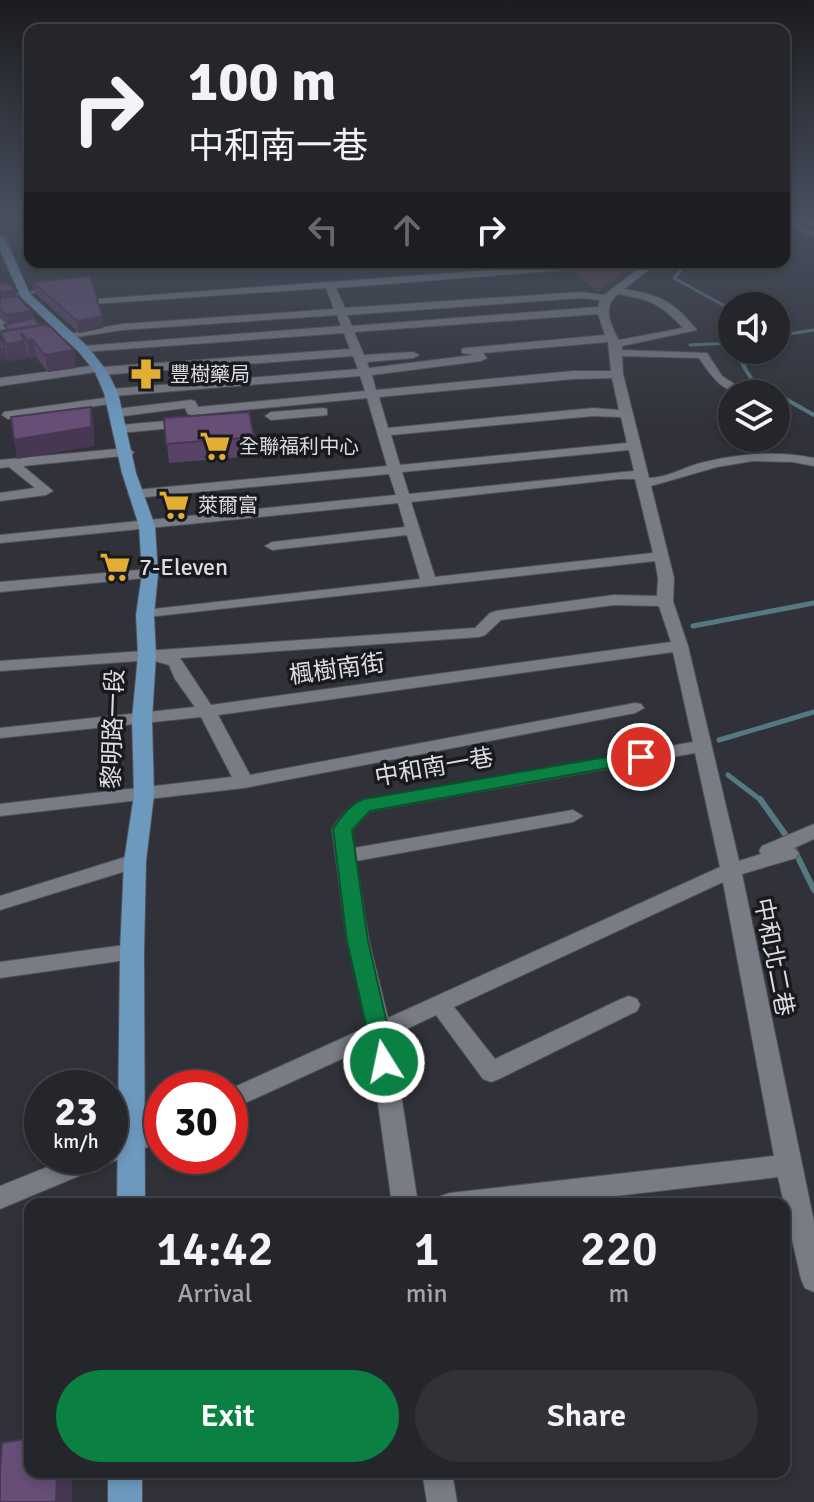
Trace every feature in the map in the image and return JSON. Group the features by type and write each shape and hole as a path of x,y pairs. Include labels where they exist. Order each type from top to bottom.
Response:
{"main road":[{"name":"黎明路一段","path":"18,286 22,296 75,343 99,370 115,409 135,494 147,526 150,574 145,615 147,655 142,719 144,795 135,861 125,1070"},
{"name":"黎明路一段","path":"126,1174 130,1198"},
{"path":"125,1478 125,1502"}],"street":[{"path":"97,302 316,286"},
{"path":"330,286 359,355 385,432 429,582"},
{"path":"419,286 493,287 608,300"},
{"path":"75,343 122,327 342,312 496,286"},
{"path":"608,300 625,286"},
{"path":"172,297 176,324"},
{"path":"40,341 75,343 348,330 652,297 667,304 691,330 615,345"},
{"name":"中和北二巷","path":"608,300 617,374 666,578 665,601 680,646 732,869 788,1165 814,1279"},
{"path":"121,301 122,327"},
{"path":"0,321 6,326 0,327"},
{"path":"0,382 99,370 359,355 615,345 703,355 722,380"},
{"path":"115,409 481,358 476,350"},
{"path":"8,415 191,404 192,411 573,375 617,374"},
{"path":"24,396 30,412"},
{"path":"115,409 323,412"},
{"path":"385,432 593,412 626,414"},
{"path":"135,494 634,446"},
{"path":"6,463 127,452"},
{"path":"0,539 620,475 657,482 713,462 754,457 785,455 814,462"},
{"path":"0,497 46,491 6,463"},
{"path":"272,546 413,530"},
{"path":"145,615 661,556"},
{"path":"0,587 150,574"},
{"path":"0,666 479,632 496,616 614,600 665,601"},
{"name":"楓樹南街","path":"0,733 207,711 680,646"},
{"path":"147,655 176,662 183,679 207,711 244,782"},
{"path":"0,810 244,782 635,708"},
{"name":"中和南一巷","path":"404,1198 380,1033 358,941 342,829 364,806 702,746"},
{"path":"346,856 573,816"},
{"path":"248,1092 441,1006 814,831"},
{"path":"732,869 789,853"},
{"path":"0,903 135,861"},
{"path":"0,970 132,952"},
{"path":"441,1006 491,1072 629,1005"},
{"path":"502,1198 788,1165"},
{"path":"0,1198 58,1174"},
{"path":"438,1478 442,1502"}],"shaded area":[{"path":"591,286 605,286 597,292"}],"building":[{"path":"0,286 11,286 16,290 0,293"},
{"path":"38,286 93,286 102,316 77,321"},
{"path":"17,296 32,311 6,315 0,309 0,298"},
{"path":"34,318 40,325 9,330 4,325"},
{"path":"44,325 52,328 74,350 45,355 33,340 27,340 21,333 24,341 6,344 0,332"},
{"path":"91,407 91,427 14,440 11,417"},
{"path":"249,412 254,437 166,444 164,418"},
{"path":"24,1439 24,1478 57,1478 56,1502 0,1502 2,1443"}],"waterway":[{"path":"689,286 718,302"},
{"path":"0,297 39,291"},
{"path":"790,334 814,330"},
{"path":"690,345 718,344"},
{"path":"743,365 752,380 814,415"},
{"path":"693,626 814,603"},
{"path":"719,740 814,712"},
{"path":"728,775 761,800"},
{"path":"761,800 790,841 814,890"}],"place":[{"name":"豐樹藥局","path":"146,374"},
{"name":"全聯福利中心","path":"215,446"},
{"name":"萊爾富","path":"174,505"},
{"name":"7-Eleven","path":"115,567"}],"route":[{"path":"384,1062 358,941 342,829 364,806 641,757"}]}
